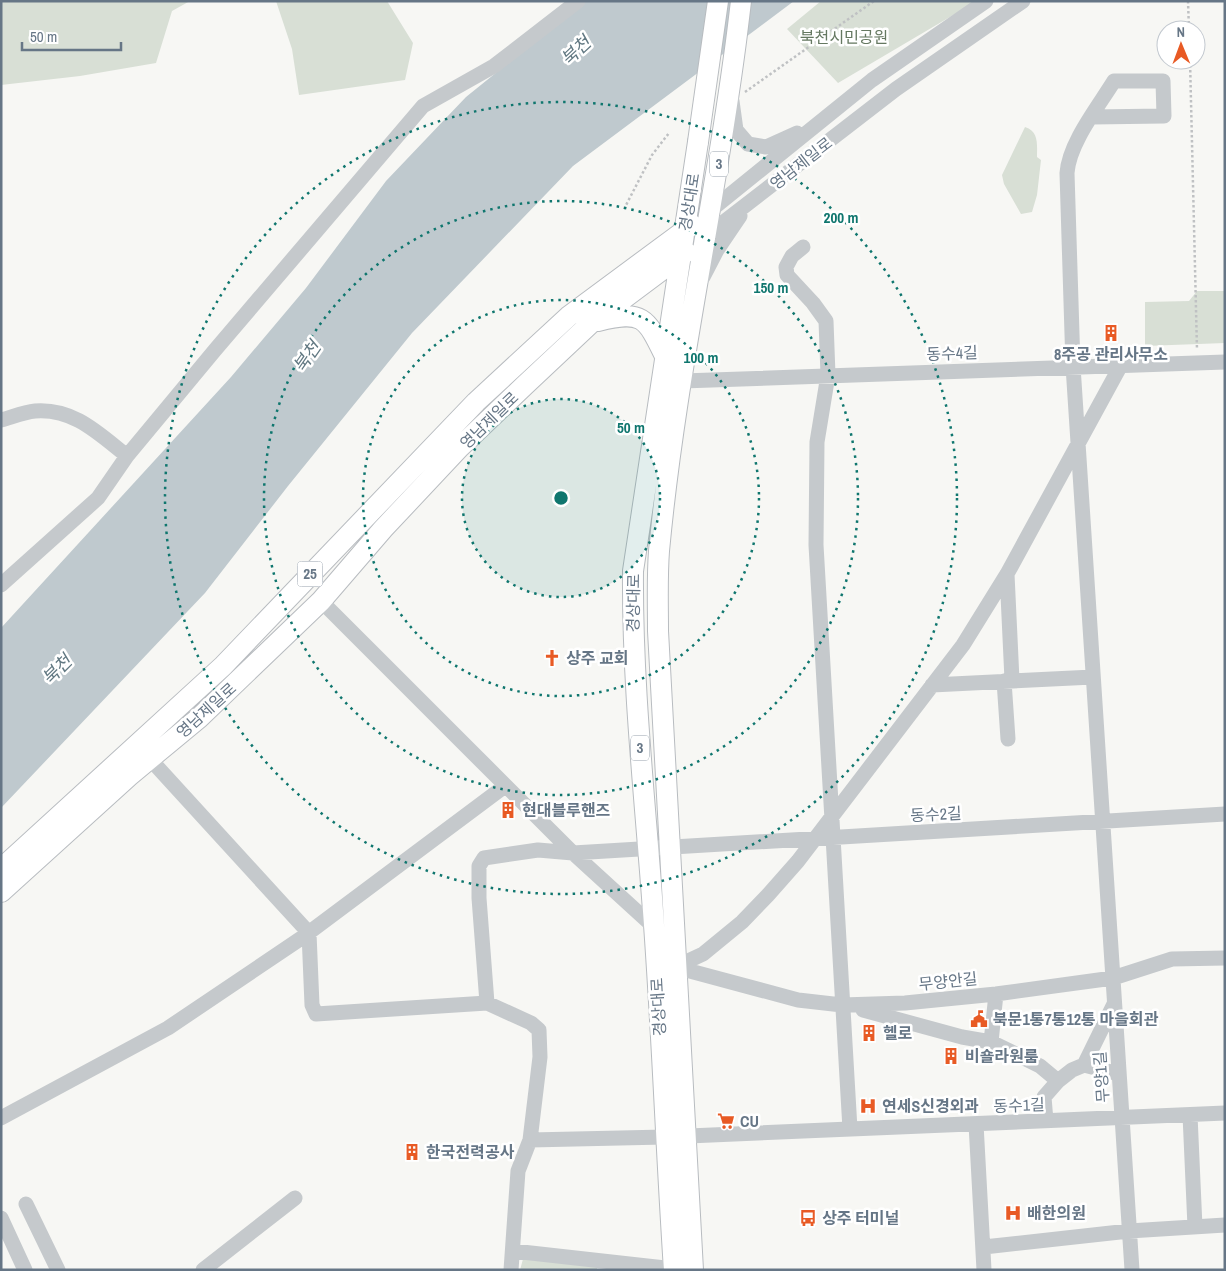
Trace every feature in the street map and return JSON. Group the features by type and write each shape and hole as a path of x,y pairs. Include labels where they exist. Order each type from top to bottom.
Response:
{"main road":[{"name":"경상대로","path":"692,1270 674,1137 654,927 635,698 633,571 718,1"},
{"name":"경상대로","path":"674,1270 675,967 671,846 658,631 659,552 682,382 711,210 737,93 741,1"},
{"name":"영남제일로","path":"1,869 223,666 476,402 570,316 618,278 711,210"},
{"name":"영남제일로","path":"1,892 150,759 199,718 321,601 383,529 460,448 591,323 707,235"},
{"path":"591,323 626,316 640,318 650,325 665,356"}],"street":[{"path":"1,585 98,498 127,456 423,106 494,66 578,1"},
{"name":"영남제일로","path":"711,210 872,80 986,1"},
{"name":"영남제일로","path":"707,235 896,90 1023,1"},
{"name":"무양1길","path":"1092,117 1164,116 1163,81 1114,81 1092,117 1068,159 1073,366 1132,1270"},
{"path":"737,93 736,130 748,144 766,147 814,125"},
{"path":"699,285 717,250 751,201"},
{"path":"803,246 792,256 786,267 787,275 813,303 826,321 828,375 816,442 816,545 831,837 850,1130"},
{"name":"동수4길","path":"682,382 828,375 1225,362"},
{"path":"675,967 703,954 742,922 798,860 963,645 1007,574 1121,365"},
{"path":"1,420 34,411 56,411 84,421 127,456"},
{"path":"1007,574 1008,739"},
{"path":"321,601 573,853 654,927"},
{"path":"932,685 1093,677"},
{"path":"150,759 309,933 312,1005 316,1014 487,1003 531,1023 539,1030 540,1057 530,1140 518,1171 511,1270"},
{"path":"1,1118 168,1028 309,933 505,786"},
{"name":"동수2길","path":"487,1003 479,866 484,858 538,850 573,853 1102,823 1225,814"},
{"name":"무양안길","path":"675,967 798,1000 842,1005 905,1003 996,994 1113,978 1172,959 1225,958"},
{"path":"991,1042 996,994"},
{"path":"1084,1065 1114,1002"},
{"path":"842,1005 962,1037 991,1042 1040,1066 1058,1081"},
{"path":"1046,1121 1044,1097 1058,1081 1072,1070 1084,1065 1119,1074"},
{"name":"동수1길","path":"530,1140 674,1137 1225,1113"},
{"path":"1190,1115 1195,1227"},
{"path":"976,1124 984,1270"},
{"path":"203,1270 296,1198"},
{"path":"26,1204 58,1270"},
{"path":"1,1218 25,1270"},
{"path":"984,1247 1129,1231 1225,1225"},
{"path":"512,1251 674,1270"}],"path":[{"path":"737,93 874,1"},
{"path":"1188,1 1189,20"},
{"path":"1190,70 1196,352"},
{"path":"624,209 652,155 669,133"}],"green space":[{"path":"1,1 190,1 172,11 156,63 80,76 1,85"},
{"path":"276,1 387,1 413,43 405,80 299,95 292,49"},
{"name":"북천시민공원","path":"821,1 977,1 838,83 787,29"},
{"path":"1025,127 1030,129 1035,135 1037,157 1041,160 1037,195 1032,212 1021,214 1004,184 1002,175"},
{"path":"1197,291 1225,291 1225,343 1145,346 1145,302 1189,301"},
{"path":"523,1259 597,1267 597,1270 520,1270"}],"water":[{"name":"북천","path":"585,1 794,1 573,166 412,333 288,486 205,593 1,808 1,628 231,377 306,288 386,181 466,97"}],"place":[{"name":"8주공 관리사무소","path":"1111,333"},
{"name":"상주 교회","path":"552,658"},
{"name":"현대블루핸즈","path":"508,810"},
{"name":"북문1통7통12통 마을회관","path":"979,1019"},
{"name":"헬로","path":"869,1033"},
{"name":"비숄라원룸","path":"951,1056"},
{"name":"연세S신경외과","path":"868,1106"},
{"name":"CU","path":"726,1121"},
{"name":"한국전력공사","path":"412,1152"},
{"name":"배한의원","path":"1013,1213"},
{"name":"상주 터미널","path":"808,1218"}]}
